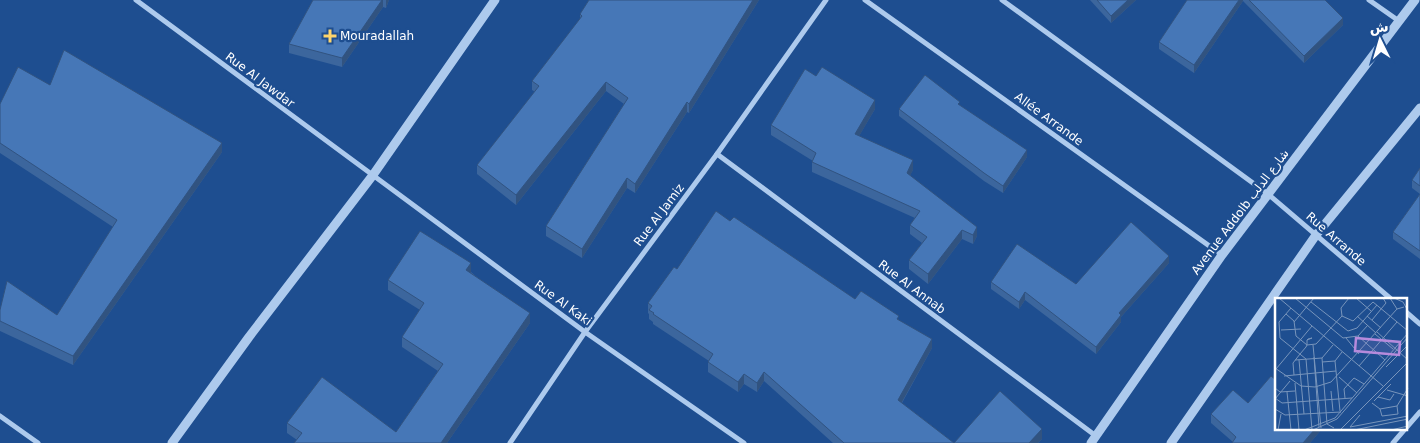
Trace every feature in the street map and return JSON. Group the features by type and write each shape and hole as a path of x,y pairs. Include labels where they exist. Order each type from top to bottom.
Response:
{"street":[{"name":"Rue Al Jawdar","path":"136,0 373,175"},
{"path":"172,443 249,337 373,175 495,0"},
{"name":"Rue Al Jamiz","path":"510,443 585,332 717,154 826,0"},
{"name":"Allée Arrande","path":"865,0 1222,255"},
{"path":"1002,0 1268,194"},
{"path":"1369,0 1399,21"},
{"name":"Avenue Addolb شارع الدلب","path":"1093,439 1222,255 1415,0"},
{"path":"1171,443 1316,235 1420,108"},
{"name":"Rue Al Annab","path":"717,154 1093,439"},
{"name":"Rue Al Kaki","path":"373,175 585,332 744,443"},
{"name":"Rue Arrande","path":"1268,194 1390,298"},
{"path":"1408,314 1420,324"},
{"path":"1408,426 1420,412"},
{"path":"0,416 38,443"},
{"path":"1393,443 1404,430"}],"building":[{"name":"Mouradallah","path":"313,0 382,0 342,58 289,44"},
{"path":"589,0 753,0 689,104 687,102 635,184 627,178 582,249 546,226 628,98 606,82 516,195 477,165 539,86 532,81 582,16 580,14"},
{"path":"1097,0 1128,0 1111,16"},
{"path":"1187,0 1239,0 1194,65 1159,42"},
{"path":"1249,0 1325,0 1343,18 1304,56"},
{"path":"64,50 222,143 73,356 0,321 0,310 7,281 57,315 117,220 0,143 0,104 18,67 50,85"},
{"path":"822,67 875,100 855,134 913,160 907,173 977,227 973,235 962,230 928,274 909,260 927,237 910,225 920,211 812,162 816,153 771,125 805,69 816,76"},
{"path":"925,75 960,102 958,104 1027,150 1003,186 899,109"},
{"path":"1420,168 1420,186 1412,180"},
{"path":"1420,194 1420,251 1393,232"},
{"path":"716,211 730,221 734,217 855,299 861,291 899,316 897,319 932,339 898,400 954,443 844,443 764,372 757,383 744,374 738,382 708,362 713,354 653,314 649,310 652,306 648,303 674,267 677,269"},
{"path":"1131,222 1169,256 1119,313 1121,315 1096,347 1025,292 1019,302 991,282 1017,244 1076,284"},
{"path":"420,231 471,263 466,270 530,313 441,443 294,443 302,433 287,423 322,377 396,432 443,364 402,337 424,303 388,280"},
{"path":"1271,376 1275,379 1275,430 1314,430 1303,443 1232,443 1236,437 1211,414 1233,390 1248,403"},
{"path":"1000,391 1042,429 1029,443 954,443"}],"place":[{"name":"Mouradallah","path":"330,36"}]}
